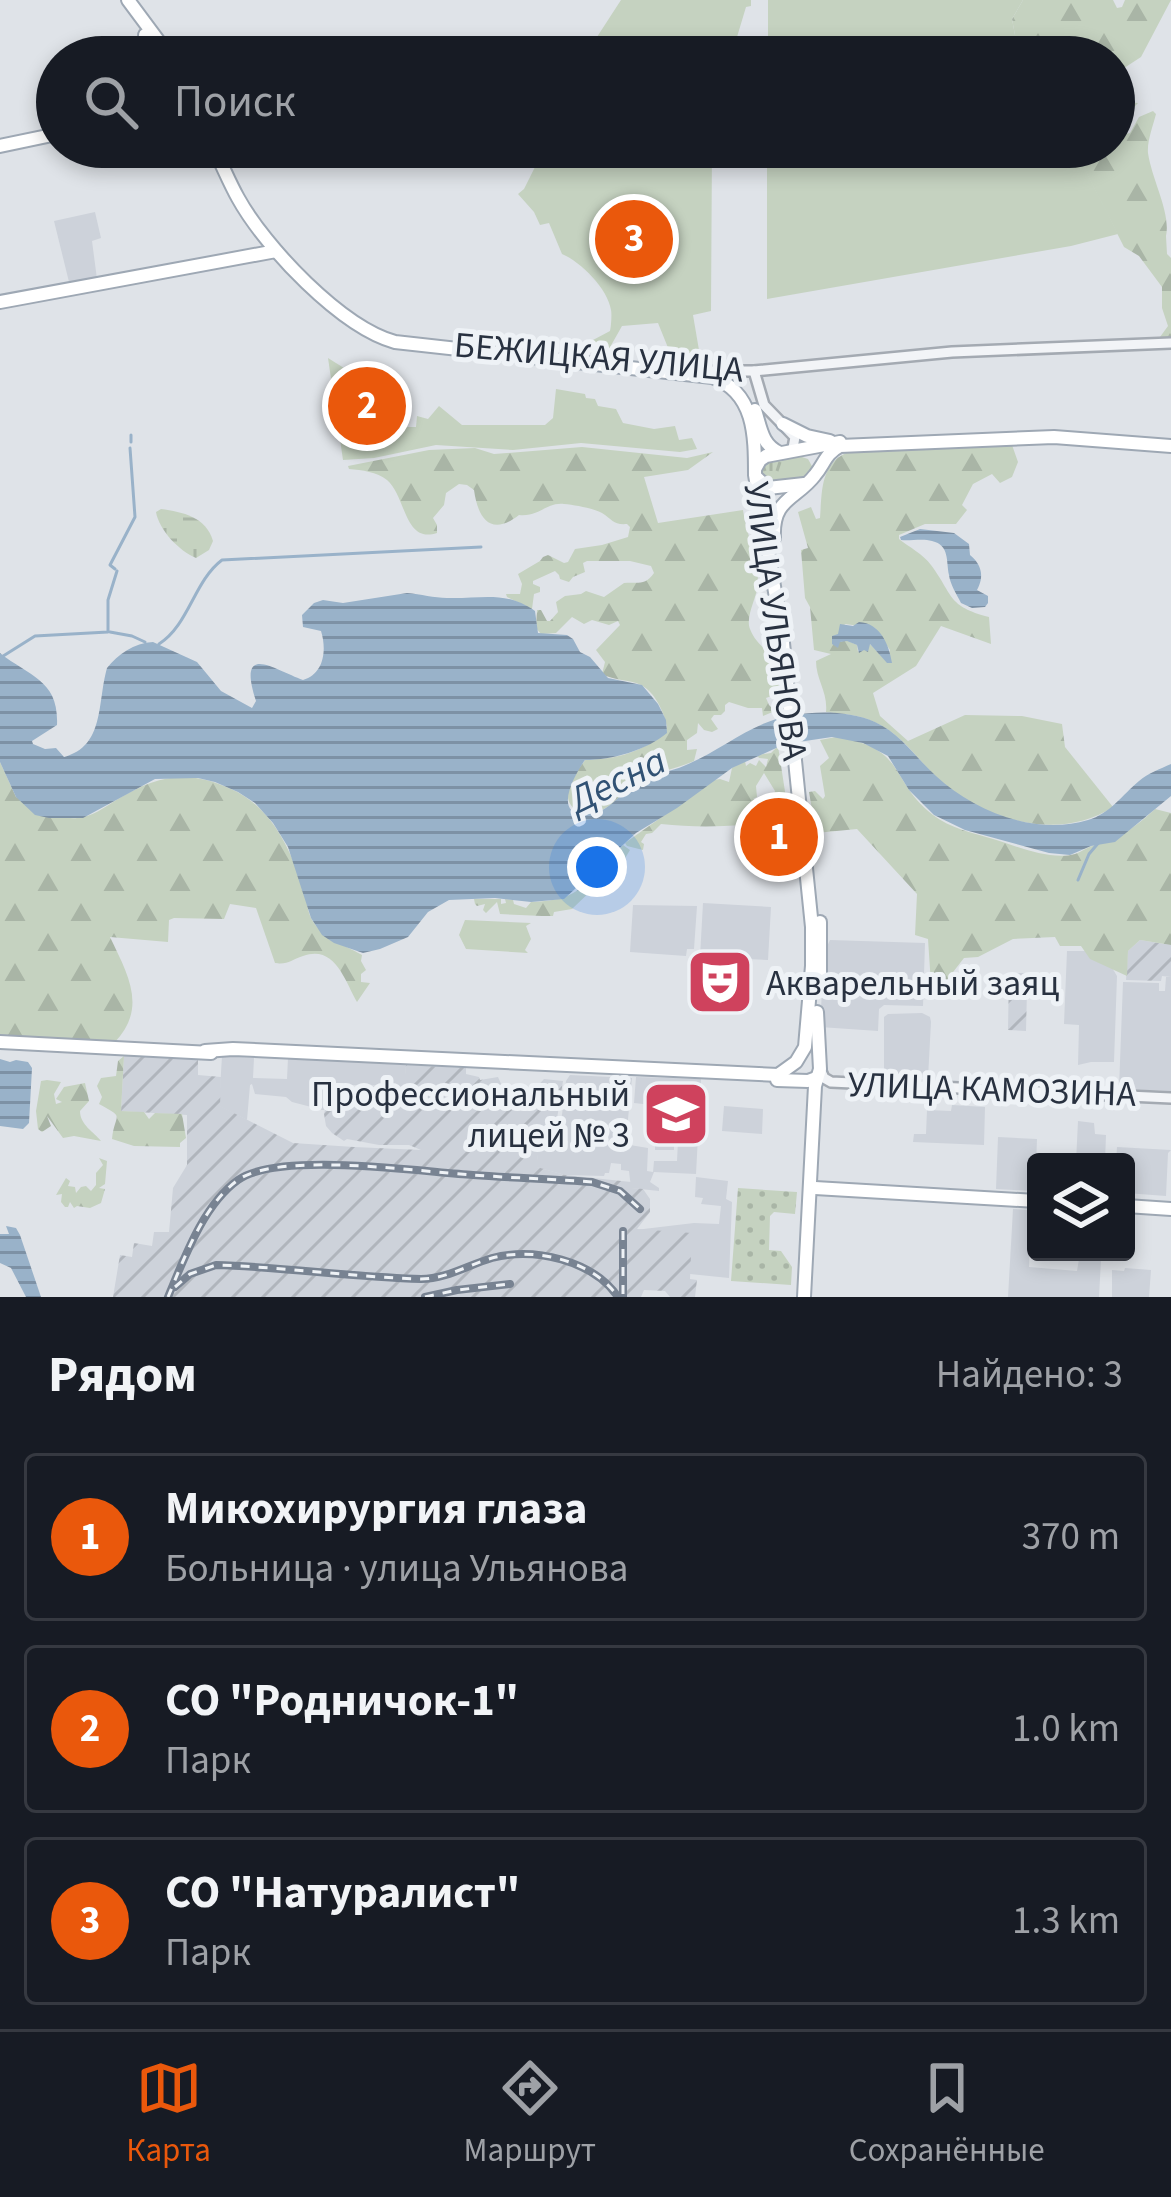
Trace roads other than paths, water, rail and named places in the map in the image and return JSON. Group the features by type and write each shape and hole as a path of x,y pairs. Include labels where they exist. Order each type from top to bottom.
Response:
{"main road":[{"path":"124,0 145,36"},
{"path":"124,0 154,36"},
{"path":"0,149 36,141"},
{"path":"0,302 279,250 229,168"},
{"name":"БЕЖИЦКАЯ УЛИЦА","path":"279,250 364,321 392,337 714,371"},
{"name":"БЕЖИЦКАЯ УЛИЦА","path":"279,250 334,305 389,340 712,377 742,398"},
{"path":"714,371 744,387 772,449 800,456 841,443"},
{"name":"УЛИЦА УЛЬЯНОВА","path":"742,398 756,452 755,472 784,633"},
{"path":"790,428 800,456 805,483 768,488 755,472 760,460 800,456 830,451 841,443"},
{"path":"790,428 841,443 1054,436 1171,445"},
{"name":"УЛИЦА УЛЬЯНОВА","path":"801,1297 819,916 773,532 778,512 805,483"},
{"name":"УЛИЦА УЛЬЯНОВА","path":"797,1061 807,1038 812,927 799,766"},
{"path":"0,1042 781,1080 813,1077"},
{"path":"205,1051 461,1058 778,1076 810,1056 813,1077"},
{"path":"797,1061 794,1070 813,1077"},
{"path":"815,1188 1027,1200"},
{"path":"1135,1207 1171,1209"}],"street":[{"name":"БЕЖИЦКАЯ УЛИЦА","path":"714,371 952,352 1171,344"},
{"path":"754,371 764,405 790,428 793,448 800,456"},
{"name":"УЛИЦА КАМОЗИНА","path":"813,1077 831,1082 1171,1098"}],"water":[{"path":"920,529 954,533 969,544 981,571 977,590 988,596 985,607 961,603 942,546 928,540 901,540"},
{"path":"407,593 503,598 524,604 535,611 538,633 567,635 608,678 642,685 658,704 667,733 629,753 585,760 569,794 568,802 577,813 602,810 640,780 686,765 764,724 813,713 845,714 875,722 952,789 988,810 1027,823 1068,824 1096,817 1143,778 1171,764 1171,796 1115,842 1070,855 1049,853 965,830 934,815 909,790 888,756 863,743 832,737 785,744 732,768 636,833 564,899 449,900 428,912 408,937 363,953 322,935 311,918 288,847 255,803 238,792 198,778 155,779 83,818 35,815 16,797 0,762 0,653 48,689 57,725 32,741 45,749 56,748 64,757 87,743 97,722 107,668 133,647 153,642 197,662 221,691 252,708 255,665 303,680 320,667 321,631 303,627 302,615 314,603"},
{"path":"840,624 873,626 882,636 892,663 870,644 868,652 859,653 857,645 847,641 838,648 832,644"},
{"path":"0,1059 28,1062 32,1068 29,1123 23,1129 0,1126"},
{"path":"6,1226 16,1228 20,1235 41,1297 26,1297 11,1268 0,1263 0,1234 9,1234"}],"waterway":[{"path":"667,356 681,362"},
{"path":"131,435 131,442"},
{"path":"115,569 110,565 135,517 130,448"},
{"path":"159,644 178,626 205,579 222,560 481,547"},
{"path":"0,658 35,636 108,632 108,600 117,571"},
{"path":"110,632 145,642"},
{"path":"1078,880 1100,841"}],"railway":[{"path":"168,1297 215,1203 238,1180 257,1171 351,1165 592,1182 620,1191 640,1209"},
{"path":"623,1231 623,1297"},
{"path":"175,1287 190,1274 216,1265 421,1279 492,1258 526,1254 578,1266 618,1297"},
{"path":"425,1297 510,1284"}],"place":[{"name":"СО \"Натуралист\"","path":"634,239"},
{"name":"СО \"Родничок-1\"","path":"367,406"},
{"name":"Микохирургия глаза","path":"779,837"},
{"name":"Акварельный заяц","path":"720,982"},
{"name":"Профессиональный лицей № 3","path":"676,1114"}],"water label":[{"name":"Десна","path":"617,779"}]}
